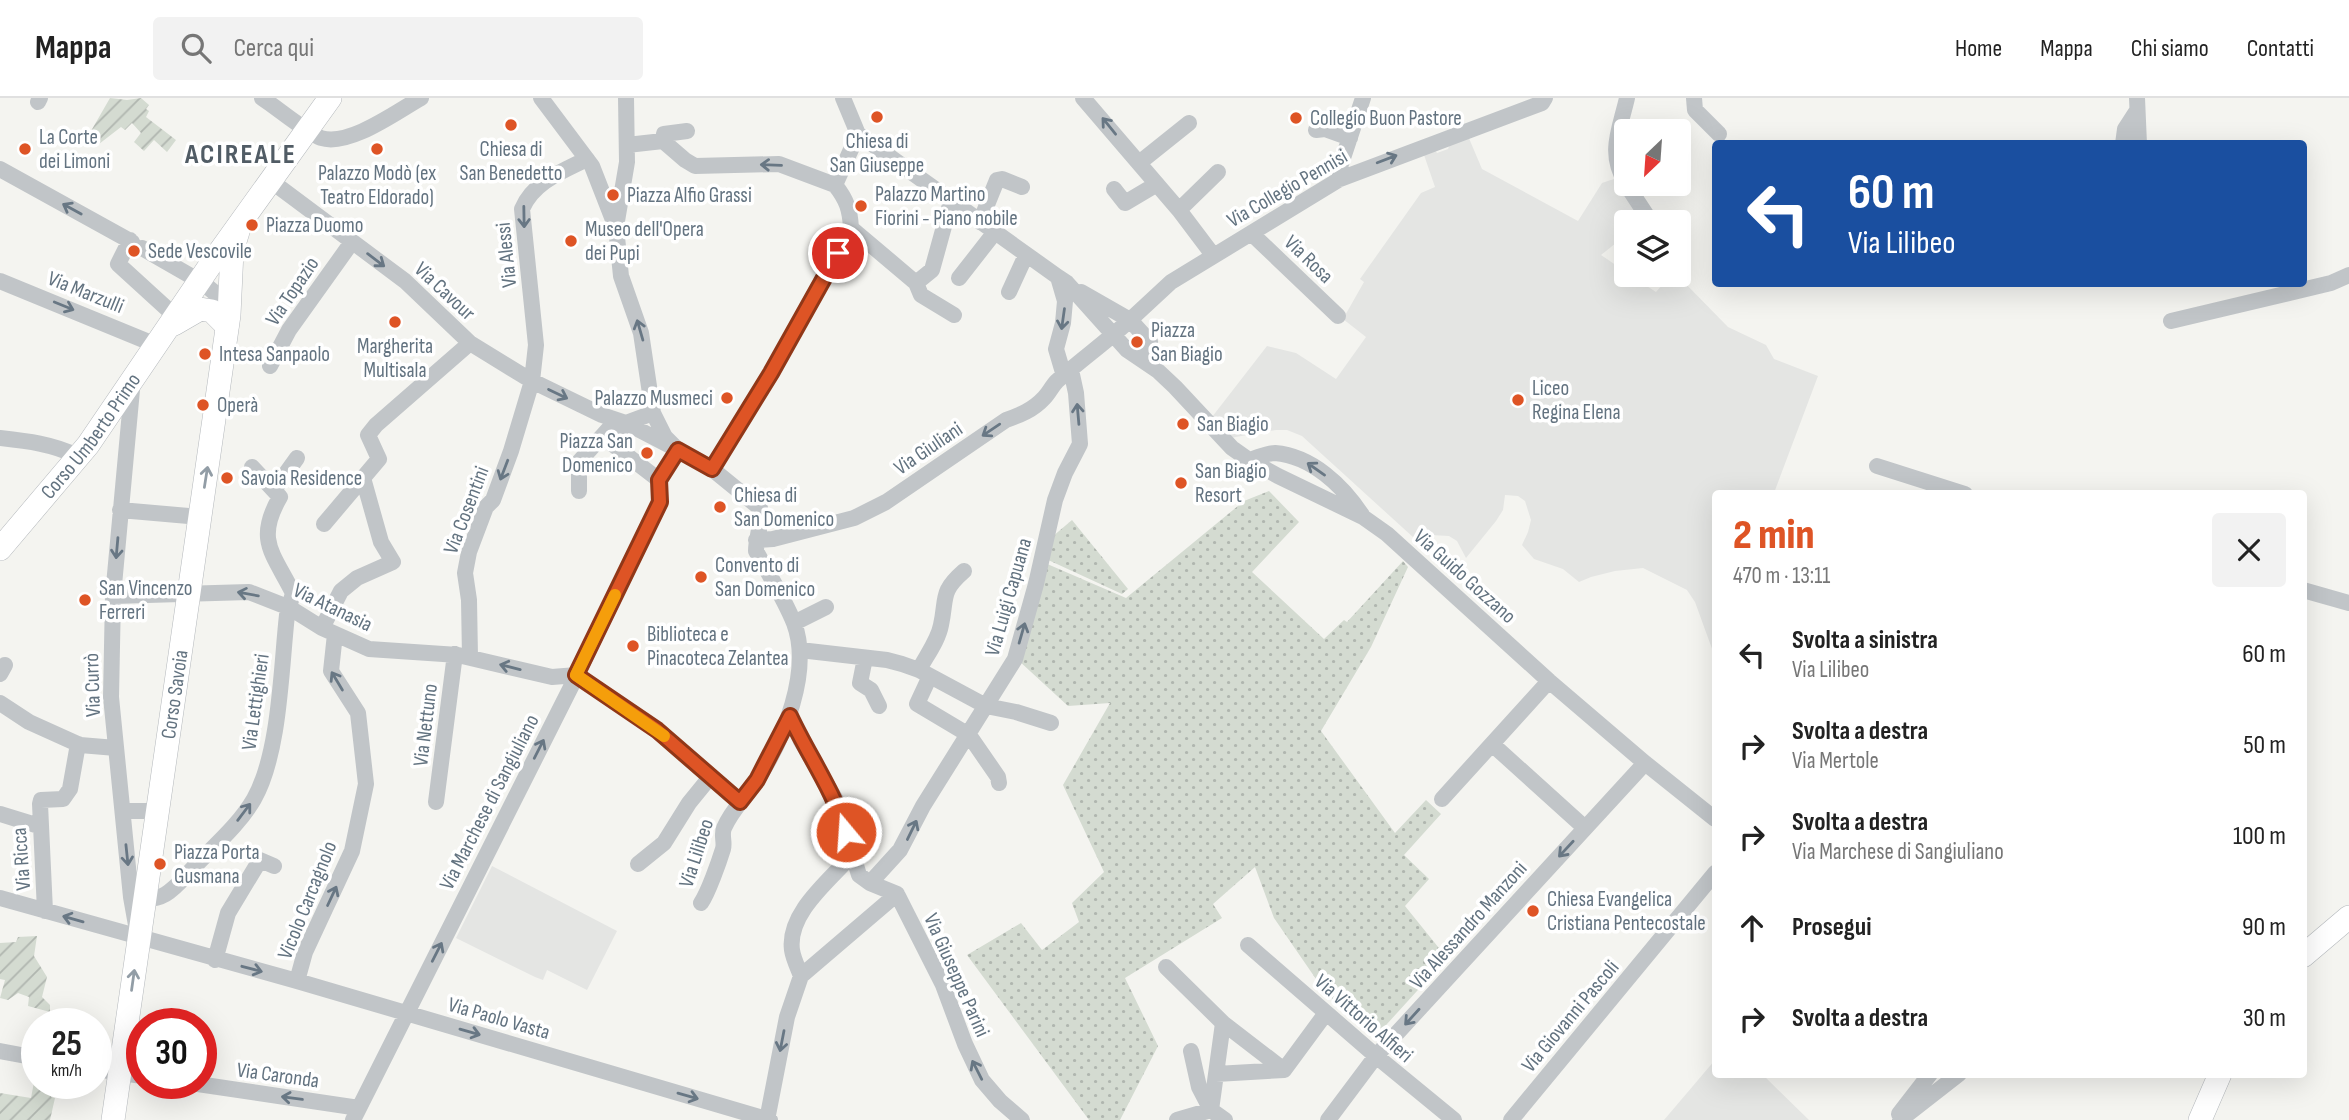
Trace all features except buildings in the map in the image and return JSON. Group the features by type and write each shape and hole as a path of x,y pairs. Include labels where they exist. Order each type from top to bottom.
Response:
{"street":[{"path":"262,98 321,138 338,139 355,135 409,100"},
{"name":"Corso Umberto Primo","path":"0,549 88,445 199,280 330,98"},
{"path":"615,419 611,443 659,480 678,450 665,437 653,405 641,333 621,276 616,227 627,162 626,98"},
{"path":"843,98 858,134 1063,280 1136,314 1175,387"},
{"path":"1083,98 1099,113 1213,255"},
{"path":"1340,179 1340,167 1363,98"},
{"name":"Via Collegio Pennisi","path":"1113,335 1171,282 1340,179 1542,103 1545,98"},
{"path":"1622,119 1627,98"},
{"path":"1694,98 1695,110 1718,134"},
{"path":"540,99 590,163 616,227"},
{"path":"2124,140 2125,129 2137,105"},
{"path":"2137,105 2139,140"},
{"path":"1139,163 1189,123"},
{"path":"1316,130 1325,129 1350,138"},
{"path":"663,141 664,134 687,131"},
{"path":"835,185 858,134"},
{"path":"627,145 663,141 695,166 779,164 835,185 846,198 850,211 851,228 771,373 712,469"},
{"name":"Via Alessi","path":"532,381 536,345 522,209 525,202 548,178 590,163"},
{"path":"0,169 199,280 215,293 228,320"},
{"path":"1179,210 1218,172"},
{"path":"980,222 997,180 1002,179 1022,187"},
{"name":"Via Cavour","path":"271,181 405,281 470,344 532,381 615,419 712,469"},
{"path":"1114,188 1125,203 1157,184"},
{"path":"916,283 932,270 951,201"},
{"name":"Corso Savoia","path":"135,1008 138,899 158,811 228,320 232,251 240,225"},
{"path":"851,228 916,283 921,295 954,316"},
{"path":"959,278 995,232"},
{"name":"Via Rosa","path":"1251,233 1338,316"},
{"name":"Via Topazio","path":"270,366 295,321 352,242"},
{"path":"134,243 118,264 168,327 200,309 212,311 228,320"},
{"path":"1009,292 1027,255"},
{"path":"2171,321 2331,283 2349,275"},
{"path":"1063,280 1113,335 1175,387"},
{"name":"Via Luigi Capuana","path":"870,883 900,850 923,806 1015,659 1055,500 1080,443 1076,393 1056,349 1063,323 1063,280"},
{"name":"Via Marzulli","path":"0,281 168,327"},
{"name":"Via Giuliani","path":"756,540 773,539 854,518 886,502 1006,420 1036,405 1055,383 1113,335"},
{"path":"1133,354 1144,352 1150,342"},
{"path":"324,524 379,459 368,436 400,404 470,344"},
{"name":"Via Currò","path":"133,378 113,596 111,696 123,811 138,899"},
{"name":"Via Cosentini","path":"463,656 469,600 465,573 467,562 486,506 493,499 511,452 532,381"},
{"name":"Via Guido Gozzano","path":"1175,387 1232,448 1249,460 1363,517 1409,552 1549,681 1712,817"},
{"path":"579,491 577,464 615,419 653,405"},
{"path":"0,438 36,442 77,456"},
{"path":"1249,460 1272,453 1297,457 1347,493 1363,517"},
{"path":"252,467 274,490 297,458"},
{"path":"1877,466 1952,490"},
{"name":"Via Lilibeo","path":"701,903 707,895 724,846 722,831 757,780 790,716 800,650 794,623 756,551 760,508 712,469"},
{"path":"329,631 341,591 357,578 393,562 381,542 363,478"},
{"name":"Via Marchese di Sangiuliano","path":"356,1114 660,502 659,480"},
{"name":"Via Lettighieri","path":"138,899 166,896 241,817 262,782 271,752 287,615 293,593 268,541 268,523 281,498 274,490"},
{"path":"120,510 200,517"},
{"path":"964,571 949,584 941,625 924,673 917,704 969,735 998,777 999,783"},
{"path":"2307,591 2349,603"},
{"name":"Via Atanasia","path":"113,596 249,592 290,608 329,631 369,649 463,656 552,677 576,675"},
{"path":"794,623 826,607"},
{"name":"Vicolo Carcagnolo","path":"297,981 305,952 352,851 366,784 358,713 331,671 329,631"},
{"path":"800,650 887,660 924,673 986,706 1051,723"},
{"name":"Via Nettuno","path":"436,802 463,656"},
{"path":"865,658 860,683 871,690 879,706"},
{"path":"576,675 657,730 740,802"},
{"path":"1442,799 1549,681"},
{"path":"0,703 29,722 78,744 116,748"},
{"path":"768,1120 787,1017 801,976 897,894 870,883 859,875 835,800 790,716"},
{"name":"Via Ricca","path":"45,911 41,800 63,799 70,792 78,744"},
{"path":"1492,744 1586,828"},
{"name":"Via Alessandro Manzoni","path":"1333,1118 1376,1056 1645,763"},
{"path":"638,864 664,843 689,803 711,776"},
{"path":"123,811 158,811"},
{"path":"0,814 40,826"},
{"path":"801,976 792,951 793,926 852,855"},
{"path":"215,960 228,913 260,860 274,866"},
{"name":"Via Giovanni Pascoli","path":"1511,1120 1712,877"},
{"name":"Via Giuseppe Parini","path":"897,894 943,985 982,1080 1000,1101 1023,1120"},
{"name":"Via Paolo Vasta","path":"0,898 297,981 768,1120"},
{"path":"2313,942 2349,917"},
{"name":"Via Vittorio Alfieri","path":"1248,945 1454,1120"},
{"path":"1166,967 1223,1023 1284,1070"},
{"path":"1284,1070 1326,1013"},
{"path":"1211,1110 1223,1023"},
{"path":"0,1051 21,1055"},
{"path":"1191,1051 1199,1087 1211,1110 1225,1120"},
{"path":"1216,1074 1284,1070"},
{"path":"1894,1120 1927,1078"},
{"path":"1900,1120 1954,1078"},
{"path":"2200,1120 2218,1078"},
{"name":"Corso Savoia","path":"113,1120 126,1087"},
{"name":"Via Caronda","path":"217,1088 356,1114"},
{"path":"1177,1120 1211,1110"}],"shaded area":[{"path":"110,98 141,98 149,105 146,117 176,140 167,152 154,140 144,151 134,142 141,133 132,123 125,130 121,127 99,144 92,140 95,133 91,131"},
{"name":"Liceo Regina Elena","path":"1468,136 1482,169 1578,221 1602,183 1614,179 1614,196 1629,196 1639,210 1614,210 1614,245 1601,255 1614,264 1614,287 1648,287 1656,292 1660,287 1689,287 1728,327 1766,345 1774,359 1818,376 1775,490 1712,490 1712,649 1695,602 1687,590 1643,568 1615,571 1579,582 1563,569 1534,559 1522,545 1531,520 1525,501 1518,496 1505,495 1503,510 1466,558 1457,541 1449,536 1414,538 1302,436 1287,430 1276,430 1230,438 1212,417 1267,346 1296,353 1336,379 1366,337 1343,319 1364,282 1360,279 1421,193 1435,187 1423,152 1435,150 1437,153 1448,149 1450,144"},
{"path":"1269,491 1299,522 1252,572 1324,639 1344,620 1347,622 1403,561 1408,567 1371,647 1321,731 1395,833 1426,800 1441,814 1404,855 1429,879 1405,906 1447,958 1377,1035 1327,995 1274,918 1255,867 1213,904 1222,918 1125,978 1158,1046 1120,1120 1089,1120 967,955 1021,923 1042,950 1079,922 1072,903 1104,872 1063,785 1110,703 1068,706 1018,660 1045,563 1126,598 1244,501"},
{"path":"1072,520 1128,589 1122,594 1046,559 1052,537"},
{"path":"492,866 617,931 587,990 547,970 543,980 535,977 456,938"},
{"path":"37,936 34,956 47,977 42,997 50,1008 28,1006 29,997 18,993 8,1000 0,998 5,980 0,979 0,943 16,942 18,937"},
{"path":"1712,1064 1712,1078 1766,1078 1809,1120 1664,1120"},
{"path":"0,1093 21,1096 21,1099 55,1099 50,1120 0,1120"}],"slow traffic":[{"path":"615,595 576,675 664,736"}],"place":[{"name":"Chiesa di San Giuseppe","path":"877,117"},
{"name":"Collegio Buon Pastore","path":"1296,118"},
{"name":"Chiesa di San Benedetto","path":"511,125"},
{"name":"La Corte dei Limoni","path":"25,149"},
{"name":"Palazzo Modò (ex Teatro Eldorado)","path":"377,149"},
{"name":"Piazza Alfio Grassi","path":"613,195"},
{"name":"Palazzo Martino Fiorini - Piano nobile","path":"861,206"},
{"name":"Piazza Duomo","path":"252,225"},
{"name":"Museo dell'Opera dei Pupi","path":"571,241"},
{"name":"Sede Vescovile","path":"134,251"},
{"name":"Margherita Multisala","path":"395,322"},
{"name":"Piazza San Biagio","path":"1137,342"},
{"name":"Intesa Sanpaolo","path":"205,354"},
{"name":"Palazzo Musmeci","path":"727,398"},
{"name":"Liceo Regina Elena","path":"1518,400"},
{"name":"Operà","path":"203,405"},
{"name":"San Biagio","path":"1183,424"},
{"name":"Piazza San Domenico","path":"647,453"},
{"name":"Savoia Residence","path":"227,478"},
{"name":"San Biagio Resort","path":"1181,483"},
{"name":"Chiesa di San Domenico","path":"720,507"},
{"name":"Convento di San Domenico","path":"701,577"},
{"name":"San Vincenzo Ferreri","path":"85,600"},
{"name":"Biblioteca e Pinacoteca Zelantea","path":"633,646"},
{"name":"Piazza Porta Gusmana","path":"160,864"},
{"name":"Chiesa Evangelica Cristiana Pentecostale","path":"1533,911"}],"district":[{"name":"ACIREALE","path":"241,153"}],"route":[{"path":"838,253 771,373 712,469 678,450 659,480 660,502 576,675 657,730 740,802 757,780 790,716 835,800 846,832"}]}
